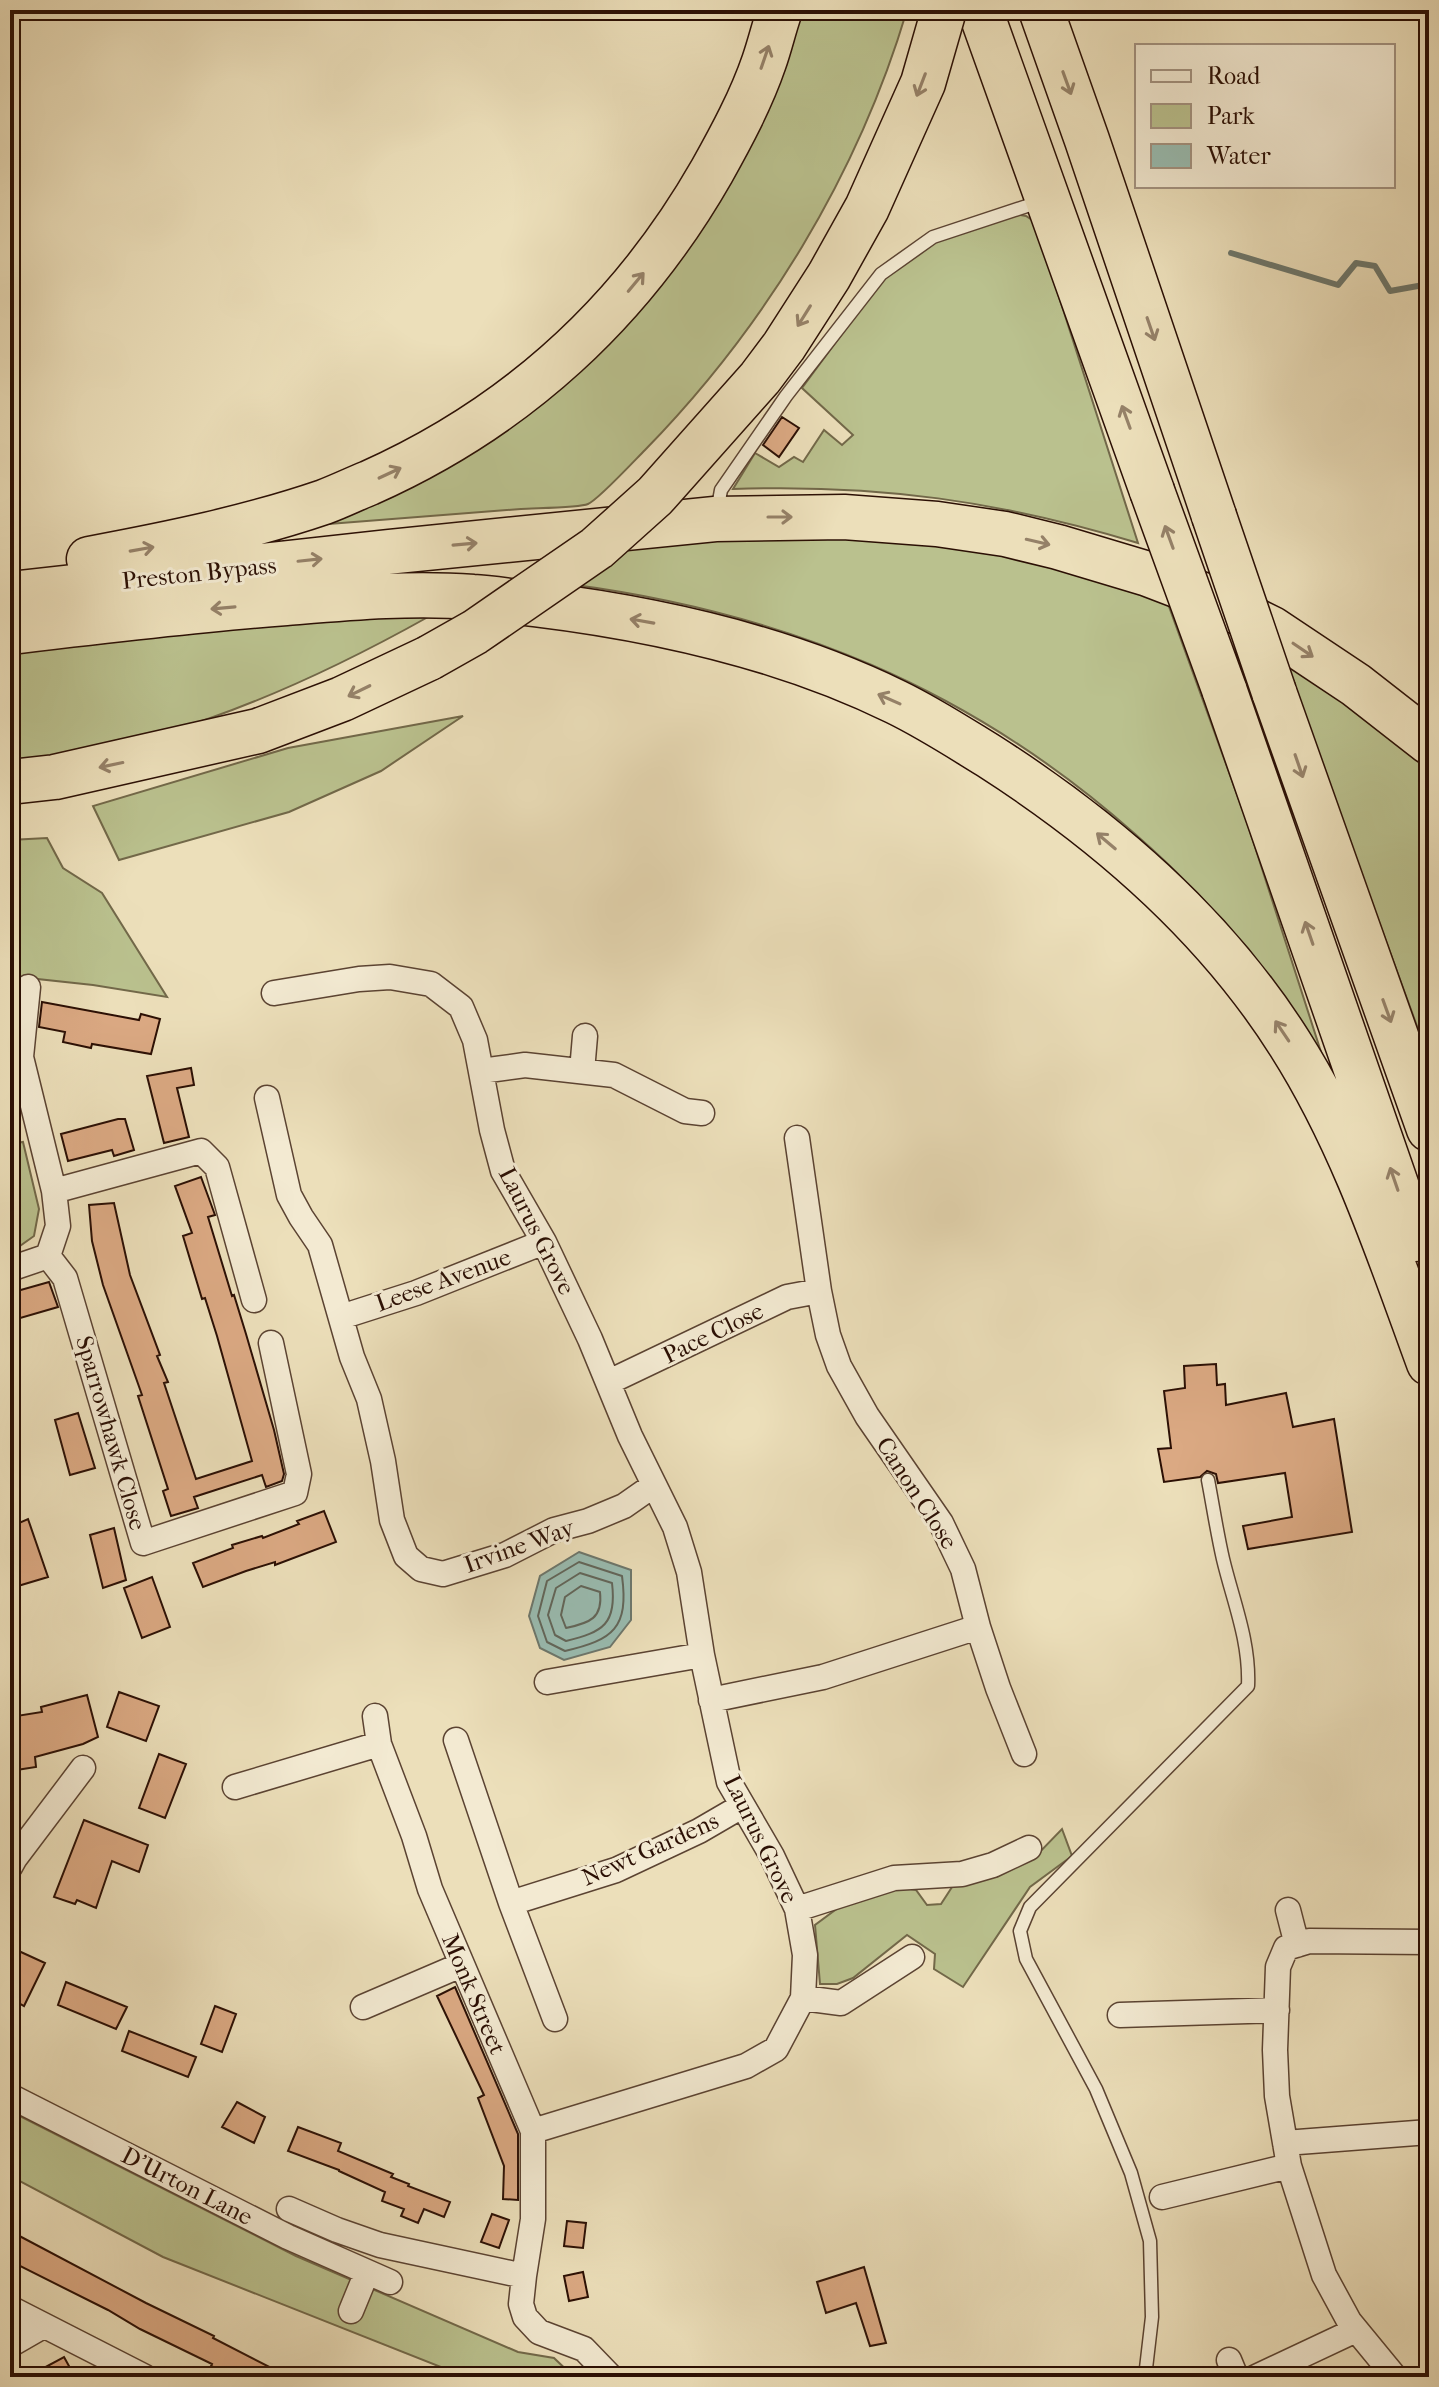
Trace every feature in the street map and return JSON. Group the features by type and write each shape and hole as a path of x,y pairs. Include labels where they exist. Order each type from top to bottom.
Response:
{"highway":[{"path":"10,571 219,533 326,501 421,458 505,407 583,339 632,287 676,230 724,150 742,112 764,62 780,10"},
{"path":"10,782 84,771 258,731 342,699 429,658 475,632 597,548 655,496 760,378 784,346 829,276 867,208 923,83 944,10"},
{"path":"980,10 1224,689 1429,1279"},
{"path":"1041,10 1274,692 1429,1129"},
{"name":"Preston Bypass","path":"10,594 715,519 844,517 937,524 1005,534 1058,547 1148,574 1208,597 1272,629 1356,685 1429,742"},
{"name":"Preston Bypass","path":"10,632 188,610 328,599 473,597 586,611 723,639 834,676 931,720 1024,779 1087,825 1158,886 1198,924 1267,1010 1307,1072 1341,1136 1370,1202 1429,1363"}],"street":[{"name":"Laurus Grove","path":"274,993 359,979 435,973 461,1007 475,1040 503,1171 544,1242 609,1382 630,1436 675,1527 689,1572 702,1655 729,1782 772,1856 797,1909 805,1955 803,1998 776,2049 746,2066 533,2131"},
{"path":"10,1269 48,1256 58,1226 54,1191 21,1057 28,987"},
{"path":"582,1071 585,1036"},
{"path":"481,1071 525,1065 614,1075 685,1111 702,1113"},
{"path":"267,1098 289,1195 320,1245 341,1317"},
{"path":"797,1138 819,1291"},
{"path":"54,1191 201,1151 217,1167 254,1300"},
{"name":"Leese Avenue","path":"341,1317 416,1293 544,1242"},
{"name":"Sparrowhawk Close","path":"48,1256 65,1278 143,1543 295,1493 299,1474 271,1343"},
{"name":"Canon Close","path":"819,1291 828,1335 839,1366 867,1416 941,1523 963,1569 998,1688 1024,1754"},
{"name":"Pace Close","path":"609,1382 787,1297 819,1291"},
{"name":"Irvine Way","path":"341,1317 352,1357 369,1399 392,1520 406,1556 421,1569 443,1574 505,1555 554,1530 624,1506 654,1485"},
{"path":"711,1700 823,1677 978,1627"},
{"path":"547,1682 702,1655"},
{"name":"Monk Street","path":"375,1716 379,1744 414,1836 430,1889 533,2131 533,2219 521,2304 525,2317 539,2332 584,2349 611,2377"},
{"path":"456,1740 511,1903 555,2019"},
{"path":"235,1787 379,1744"},
{"path":"10,1867 83,1768"},
{"name":"Newt Gardens","path":"511,1903 616,1870 699,1831 742,1806"},
{"path":"797,1909 894,1878 962,1874 993,1865 1029,1848"},
{"path":"1288,1910 1297,1945"},
{"path":"1395,2377 1349,2321 1324,2275 1287,2154 1277,2096 1278,1967 1286,1948 1309,1941 1423,1934"},
{"path":"803,1998 841,2003 912,1957"},
{"path":"363,2007 461,1965"},
{"path":"1120,2015 1277,2010"},
{"name":"D'Urton Lane","path":"10,2096 288,2237 390,2282"},
{"path":"1162,2197 1287,2154 1429,2132"},
{"path":"289,2209 380,2245 524,2276"},
{"path":"351,2311 367,2272"},
{"path":"10,2308 145,2377"},
{"path":"10,2345 43,2326"},
{"path":"1256,2377 1356,2330"}],"lane":[{"path":"715,519 721,490 786,396 881,274 933,237 1048,199"},
{"path":"1145,2377 1152,2317 1150,2241 1131,2173 1096,2089 1026,1959 1020,1931 1030,1907 1248,1686 1249,1667 1244,1632 1223,1559 1208,1480"}],"green space":[{"path":"798,10 907,10 887,71 862,131 803,246 730,353 645,450 588,504 303,526 556,381"},
{"path":"1014,214 1026,216 1035,222 1138,543 1037,516 938,498 838,489 733,489 755,453 779,467 794,457 803,462 824,430 842,445 853,435 802,388 887,273 941,239"},
{"path":"898,533 1163,590 1247,822 1322,1055 1240,944 1184,879 1072,782 1008,737 940,698 871,665 799,637 725,614 568,584 622,541"},
{"path":"428,617 332,667 234,710 146,738 10,768 10,648 337,618"},
{"path":"1281,654 1429,759 1429,1059"},
{"path":"463,716 381,771 289,812 119,860 93,806 288,748"},
{"path":"47,838 63,868 102,893 167,997 10,976 10,840"},
{"path":"23,1142 39,1209 34,1236 10,1253 10,1144"},
{"path":"1062,1829 1072,1856 1030,1887 963,1987 934,1969 935,1954 907,1935 853,1978 837,1984 820,1984 815,1925 842,1905 900,1887 916,1890 927,1905 941,1904 954,1884 1035,1857"},
{"path":"10,2111 296,2256 518,2352 554,2358 574,2377 466,2377 163,2257 10,2176"}],"water":[{"path":"579,1552 631,1570 631,1620 610,1647 564,1660 540,1648 529,1616 540,1576"}],"building":[{"path":"782,417 799,428 779,457 763,445"},
{"path":"42,1002 139,1020 141,1014 160,1019 151,1054 63,1042 65,1032 39,1027"},
{"path":"191,1068 194,1085 177,1088 189,1137 164,1143 147,1076"},
{"path":"125,1119 134,1150 114,1156 112,1150 68,1161 61,1134"},
{"path":"201,1177 215,1215 208,1217 246,1334 284,1474 282,1481 266,1487 262,1475 194,1497 198,1508 171,1516 163,1491 168,1489 138,1396 142,1395 103,1285 92,1241 89,1205 114,1203 130,1275 160,1355 157,1356 168,1382 164,1383 196,1479 252,1461 217,1336 183,1236 192,1233 175,1186"},
{"path":"49,1282 58,1307 10,1321 10,1293"},
{"path":"1216,1364 1217,1385 1225,1384 1226,1405 1286,1393 1293,1427 1334,1419 1352,1532 1248,1549 1243,1526 1292,1517 1285,1473 1218,1483 1216,1474 1207,1471 1200,1477 1164,1482 1158,1449 1171,1448 1164,1391 1185,1388 1184,1366"},
{"path":"78,1413 95,1468 70,1475 55,1420"},
{"path":"324,1511 336,1542 203,1587 193,1563 233,1548 232,1545 263,1538 299,1524 297,1521"},
{"path":"28,1519 48,1577 18,1586 10,1566 10,1527"},
{"path":"114,1528 126,1580 103,1588 90,1535"},
{"path":"152,1577 170,1627 142,1638 124,1588"},
{"path":"119,1692 159,1706 146,1741 107,1727"},
{"path":"87,1695 98,1737 35,1757 36,1767 10,1771 10,1717 42,1712 41,1707"},
{"path":"159,1754 186,1764 165,1818 139,1808"},
{"path":"84,1820 148,1845 139,1872 112,1861 96,1908 77,1900 75,1904 54,1897"},
{"path":"10,1947 45,1963 24,2006 10,1998"},
{"path":"66,1982 127,2007 116,2029 58,2005"},
{"path":"455,1987 518,2134 518,2200 503,2199 504,2166 478,2098 484,2095 437,1996"},
{"path":"215,2006 236,2014 222,2052 201,2044"},
{"path":"129,2031 196,2057 188,2077 122,2051"},
{"path":"237,2102 265,2117 254,2143 222,2127"},
{"path":"298,2127 341,2143 338,2151 393,2174 391,2177 408,2186 450,2202 444,2217 424,2209 418,2223 401,2216 404,2209 382,2201 385,2192 288,2151"},
{"path":"492,2214 509,2220 499,2248 481,2242"},
{"path":"567,2221 586,2223 583,2248 564,2246"},
{"path":"10,2231 289,2377 233,2377 10,2261"},
{"path":"864,2267 886,2343 870,2346 856,2303 826,2313 817,2282"},
{"path":"583,2272 588,2297 569,2301 564,2276"},
{"path":"64,2357 75,2377 27,2377"}],"waterway":[{"path":"1231,253 1338,285 1356,263 1375,266 1390,291 1429,284"}]}
